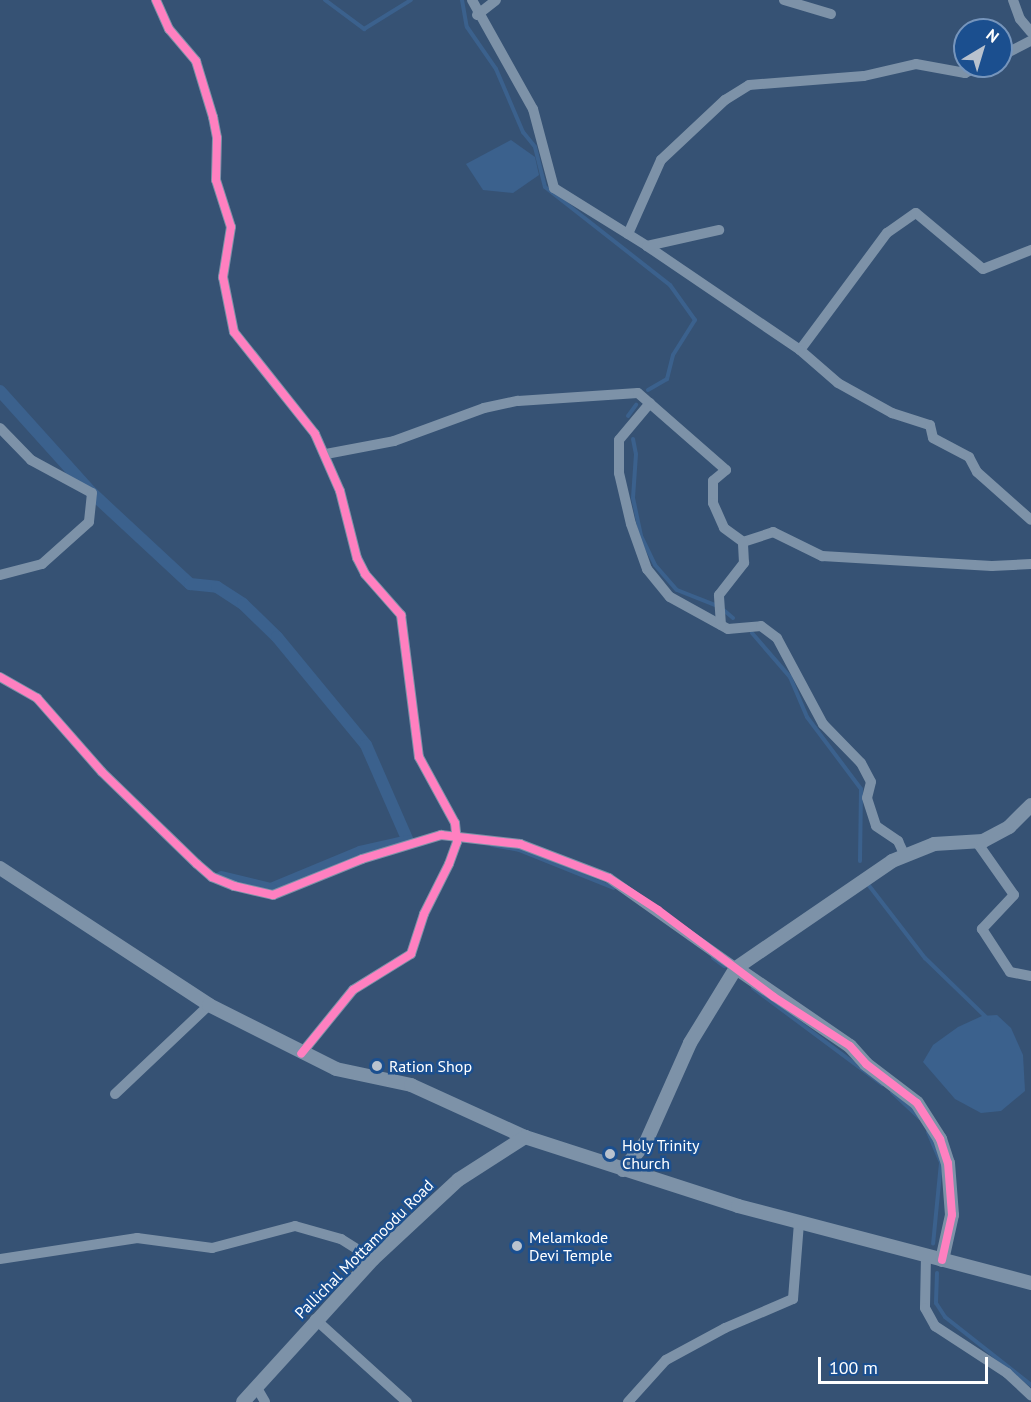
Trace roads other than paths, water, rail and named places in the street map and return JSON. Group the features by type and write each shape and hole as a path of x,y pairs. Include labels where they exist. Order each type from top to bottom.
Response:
{"street":[{"path":"156,0 169,29 196,61 213,117 217,138 216,180 231,227 224,277 234,332 304,414 326,454 340,491 357,558 365,574 401,615 418,757 455,824 456,836 449,864 424,914 411,954 354,990 302,1054"},
{"path":"472,0 477,15 533,109 554,188 647,246 800,350 838,383 892,413 930,425 933,438 969,457 977,472 1029,513"},
{"path":"477,15 496,0"},
{"path":"784,0 831,14"},
{"path":"1013,0 1020,19 1031,32"},
{"path":"1013,50 1031,41"},
{"path":"628,234 661,160 725,100 749,85 864,76 916,64 953,72"},
{"path":"800,350 887,233 915,213 983,269 1031,250"},
{"path":"647,246 719,230"},
{"path":"326,454 394,441 484,408 518,401 638,393 726,470 713,481 713,503 724,528 743,543 744,563 719,595 721,625"},
{"path":"650,403 620,440 620,473 630,524 647,569 670,597 728,629 760,626 777,638 823,724 861,763 871,782 867,798 876,826 898,841 905,856"},
{"path":"0,428 31,460 92,493 89,522 42,564 0,575"},
{"path":"743,543 773,532 822,556 992,566 1031,564"},
{"path":"0,677 37,698 102,772 197,864 212,877 234,886 273,895 362,858 441,835 519,844 609,878 850,1046 866,1064 917,1103 940,1139 948,1163 952,1215 942,1260"},
{"path":"623,1170 646,1142 690,1043 736,968 853,884 905,856 934,844 976,841 1009,826 1031,805"},
{"path":"976,841 1014,895 982,929 1010,972 1031,976"},
{"path":"0,868 209,1005 302,1054 336,1069 411,1084 525,1137 623,1170 799,1222 1031,1283"},
{"path":"115,1094 209,1005"},
{"name":"Pallichal Mottamoodu Road","path":"243,1402 315,1319 373,1259 458,1180 525,1137"},
{"path":"628,1402 666,1360 725,1328 793,1299 799,1222"},
{"path":"0,1259 137,1238 212,1248 296,1226 341,1239 373,1259"},
{"path":"926,1256 926,1308 935,1326 1007,1372 1031,1395"},
{"path":"315,1319 407,1402"},
{"path":"257,1388 265,1402"}],"water":[{"path":"511,140 535,157 539,175 513,193 483,190 466,164"},
{"path":"997,1015 1011,1028 1023,1055 1025,1091 1001,1111 981,1113 955,1099 923,1062 933,1045 958,1027 982,1016"}],"waterway":[{"path":"325,0 364,29 411,0"},
{"path":"462,0 467,27 496,69 523,132 535,147 545,187 670,285 695,320 673,355 667,379 648,390"},
{"path":"0,391 92,493 190,584 217,587 243,604 277,637 366,745 408,841 360,852 271,889 221,877"},
{"path":"628,416 636,405"},
{"path":"633,439 636,454 633,498 641,536 655,565 677,590 720,607 733,618"},
{"path":"752,633 790,677 807,717 861,789 860,861"},
{"path":"492,845 519,850 614,888"},
{"path":"867,883 925,958 989,1020"},
{"path":"713,958 724,966"},
{"path":"753,988 882,1084"},
{"path":"892,1092 920,1118"},
{"path":"928,1132 941,1163 933,1244"},
{"path":"937,1273 936,1303 945,1317 1031,1385"}],"place":[{"name":"Ration Shop","path":"377,1066"},
{"name":"Holy Trinity Church","path":"610,1154"},
{"name":"Melamkode Devi Temple","path":"517,1246"}]}
